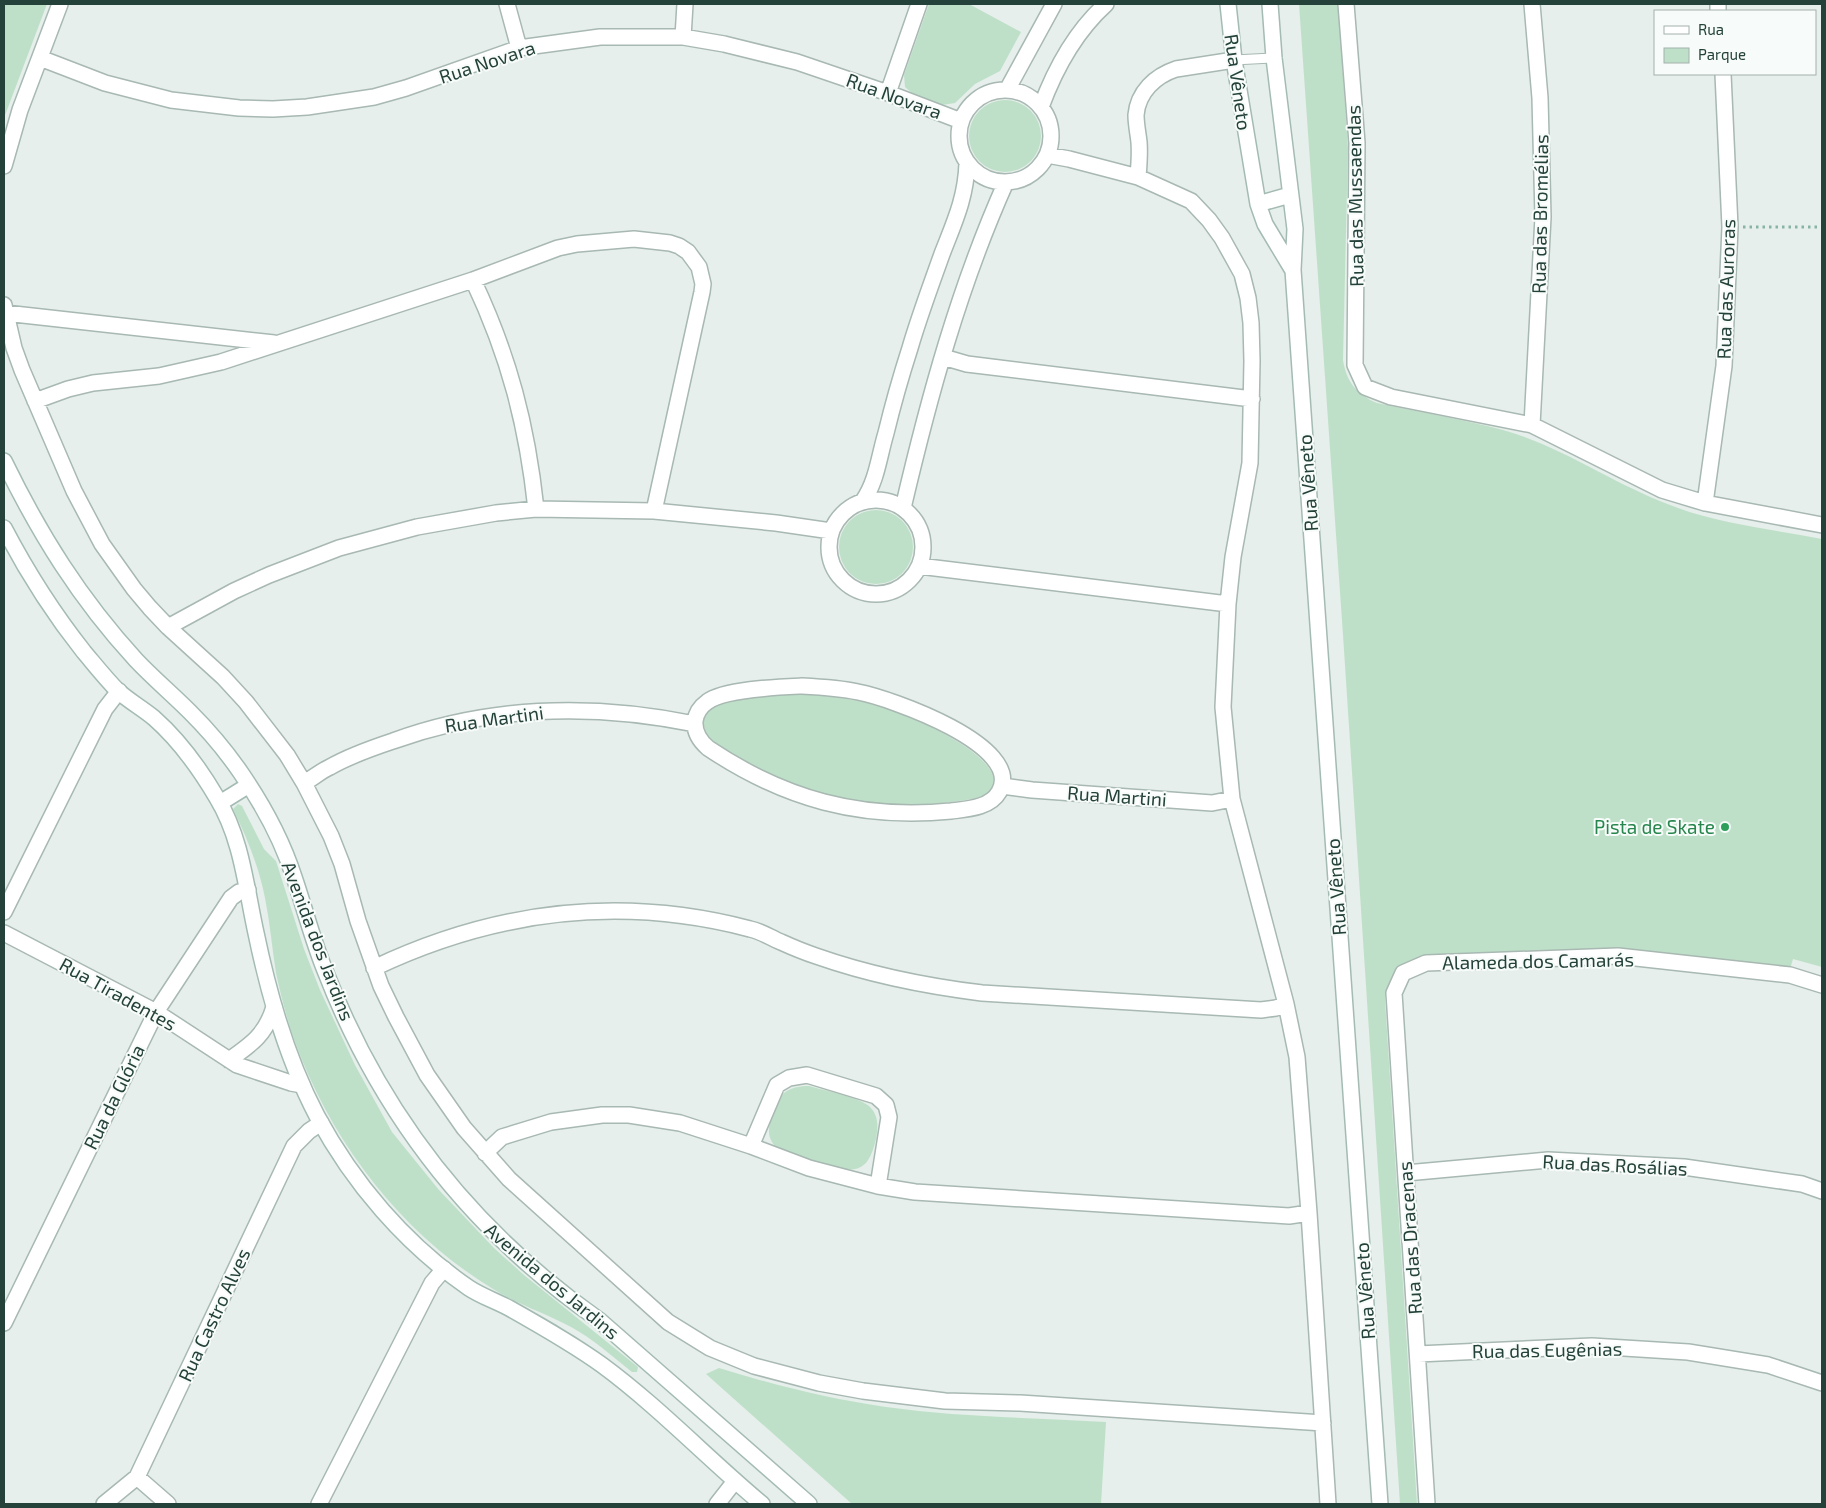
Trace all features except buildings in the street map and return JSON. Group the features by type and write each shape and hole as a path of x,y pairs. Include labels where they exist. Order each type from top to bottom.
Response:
{"street":[{"path":"4,166 14,128 60,4"},
{"path":"507,4 519,48"},
{"path":"683,37 685,4"},
{"path":"888,93 919,4"},
{"path":"1007,90 1054,4"},
{"path":"1041,107 1064,56 1089,22 1106,4"},
{"name":"Rua Vêneto","path":"1228,4 1234,60 1258,204 1265,224 1293,270"},
{"name":"Rua Vêneto","path":"1270,4 1274,58 1295,229 1293,270 1380,1504"},
{"name":"Rua das Mussaendas","path":"1346,4 1357,144 1355,366 1365,387 1391,397 1532,425"},
{"name":"Rua das Bromélias","path":"1532,4 1540,98 1543,217 1532,425"},
{"name":"Rua Novara","path":"40,58 105,83 171,100 239,108 273,109 332,104 382,95 519,48 600,37 683,37 765,53 888,93 961,120"},
{"path":"1138,177 1139,143 1136,116 1141,97 1146,89 1152,82 1168,72 1234,60"},
{"name":"Rua das Auroras","path":"1705,503 1724,366 1730,227 1723,75"},
{"path":"1007,90 1020,92 1032,98 1041,107 1048,119 1051,143 1047,155 1040,166 1031,174 1019,180 1006,182 991,180 978,174 967,163 960,150 958,135 961,120 968,108 979,98 992,91 1007,90"},
{"path":"1047,155 1138,177 1191,201 1219,234 1242,274 1248,298 1251,323 1252,399 1250,463 1241,510 1228,604 1223,707 1232,799 1286,1004 1297,1057 1328,1504"},
{"path":"863,501 870,491 875,478 897,390 926,300 961,208 966,183 967,163"},
{"path":"904,508 917,449 943,357 979,246 1006,182"},
{"path":"1258,204 1290,195"},
{"path":"35,401 68,389 93,383 142,378 228,360 473,280 558,248 596,241 634,239 670,243 683,249 694,259 702,275 702,292 654,510"},
{"path":"473,280 498,337 518,397 526,434 536,509"},
{"path":"278,344 4,309 22,370 74,491 102,544 134,589 168,627 224,677 246,702 277,741 304,783 327,827 342,864 374,968 396,1017 428,1075 464,1128 484,1153 509,1179 668,1322 710,1348 754,1366 819,1383 907,1398 1020,1403 1323,1424"},
{"path":"943,357 967,364 1252,399"},
{"path":"1532,425 1662,490 1705,503 1822,525"},
{"name":"Avenida dos Jardins","path":"4,461 41,533 86,601 139,663 208,730 249,785 271,823 283,849 294,876 314,944 345,1018 366,1060 414,1138 459,1197 511,1250 568,1298 599,1320 644,1379 735,1481 762,1504"},
{"path":"878,499 904,508 913,517 920,529 923,541 923,554 919,566 912,577 902,586 890,592 877,594 862,592 848,585 837,574 830,561 828,546 830,531 838,518 849,507 863,501 878,499"},
{"path":"168,627 243,587 295,564 339,548 425,525 496,513 536,509 654,510 776,523 830,531"},
{"name":"Avenida dos Jardins","path":"4,528 27,571 52,609 93,663 119,691 174,737 203,775 220,803 236,841 248,890 263,968 274,1007 302,1085 321,1123 351,1171 371,1197 394,1223 444,1270 472,1290 519,1314 565,1341 644,1379 809,1504"},
{"path":"919,566 1228,604"},
{"path":"802,686 858,692 906,706 951,728 997,762 1003,777 1002,786 995,798 989,802 948,811 906,814 830,805 779,788 731,763 701,742 696,734 695,724 696,715 705,703 712,698 746,691 802,686"},
{"path":"4,912 105,709 119,691"},
{"name":"Rua Martini","path":"304,783 329,767 376,747 435,728 478,718 540,711 584,710 640,714 695,724"},
{"path":"220,803 249,785"},
{"name":"Rua Martini","path":"1002,786 1032,790 1212,803 1232,799"},
{"name":"Rua da Glória","path":"4,1323 156,1012 231,898 238,892 248,890"},
{"path":"374,968 436,941 503,922 572,912 645,912 708,919 753,929 783,943 846,966 896,980 947,989 982,993 1261,1010 1276,1008 1286,1004"},
{"name":"Rua Tiradentes","path":"4,933 156,1012 237,1065 291,1084 302,1085"},
{"name":"Alameda dos Camarás","path":"1403,973 1426,963 1618,956 1790,975 1822,985"},
{"name":"Rua das Dracenas","path":"1403,973 1394,993 1427,1504"},
{"path":"229,1060 251,1044 262,1033 268,1025 274,1007"},
{"path":"751,1146 777,1085 789,1078 806,1075 876,1096 886,1105 889,1117 878,1186"},
{"path":"484,1153 502,1137 526,1128 576,1117 602,1115 637,1116 680,1123 751,1146 809,1168 878,1186 953,1195 1289,1216 1309,1213"},
{"name":"Rua Castro Alves","path":"104,1504 137,1477 294,1146 308,1131 321,1123"},
{"name":"Rua das Rosálias","path":"1406,1173 1548,1160 1684,1167 1802,1184 1822,1191"},
{"path":"319,1504 432,1283 444,1270"},
{"name":"Rua das Eugênias","path":"1418,1354 1592,1346 1688,1352 1768,1365 1822,1383"},
{"path":"137,1477 168,1504"},
{"path":"717,1504 735,1481"}],"lane":[{"path":"1234,60 1274,58"}],"path":[{"path":"1730,227 1822,227"}],"green space":[{"path":"4,4 47,4 4,118"},
{"path":"929,4 969,4 1021,32 1000,71 975,84 955,103 942,105 914,95 905,87 904,75"},
{"path":"1299,4 1337,4 1339,17 1348,148 1343,360 1350,381 1358,391 1377,403 1472,422 1525,437 1628,487 1688,512 1822,539 1822,967 1793,959 1790,969 1428,957 1419,958 1404,965 1398,969 1389,982 1385,999 1417,1504 1400,1504 1343,635"},
{"path":"1012,100 1031,110 1039,122 1041,136 1039,150 1031,162 1019,170 998,172 979,162 971,150 969,129 979,110 991,102"},
{"path":"869,510 883,510 897,516 907,526 913,540 913,554 907,568 897,578 883,584 869,584 855,578 845,568 839,554 839,540 845,526 855,516"},
{"path":"802,694 841,698 871,704 910,717 970,750 985,763 993,776 992,788 989,792 979,797 950,802 918,805 856,801 797,785 768,773 740,758 707,735 704,724 705,717 716,706 747,698"},
{"path":"238,804 242,806 264,849 276,861 304,949 320,990 355,1065 392,1132 439,1190 494,1248 524,1275 638,1367 637,1372 632,1372 579,1332 503,1295 460,1266 428,1241 400,1213 373,1182 350,1150 310,1079 292,1034 276,973 262,886 252,853 233,809"},
{"path":"809,1086 859,1100 873,1110 877,1122 876,1139 871,1155 863,1165 852,1170 834,1167 781,1151 773,1143 770,1138 769,1127 782,1096 793,1088"},
{"path":"719,1368 802,1391 886,1407 968,1415 1106,1422 1101,1504 852,1504 706,1374"}],"place":[{"name":"Pista de Skate","path":"1725,827"}]}
